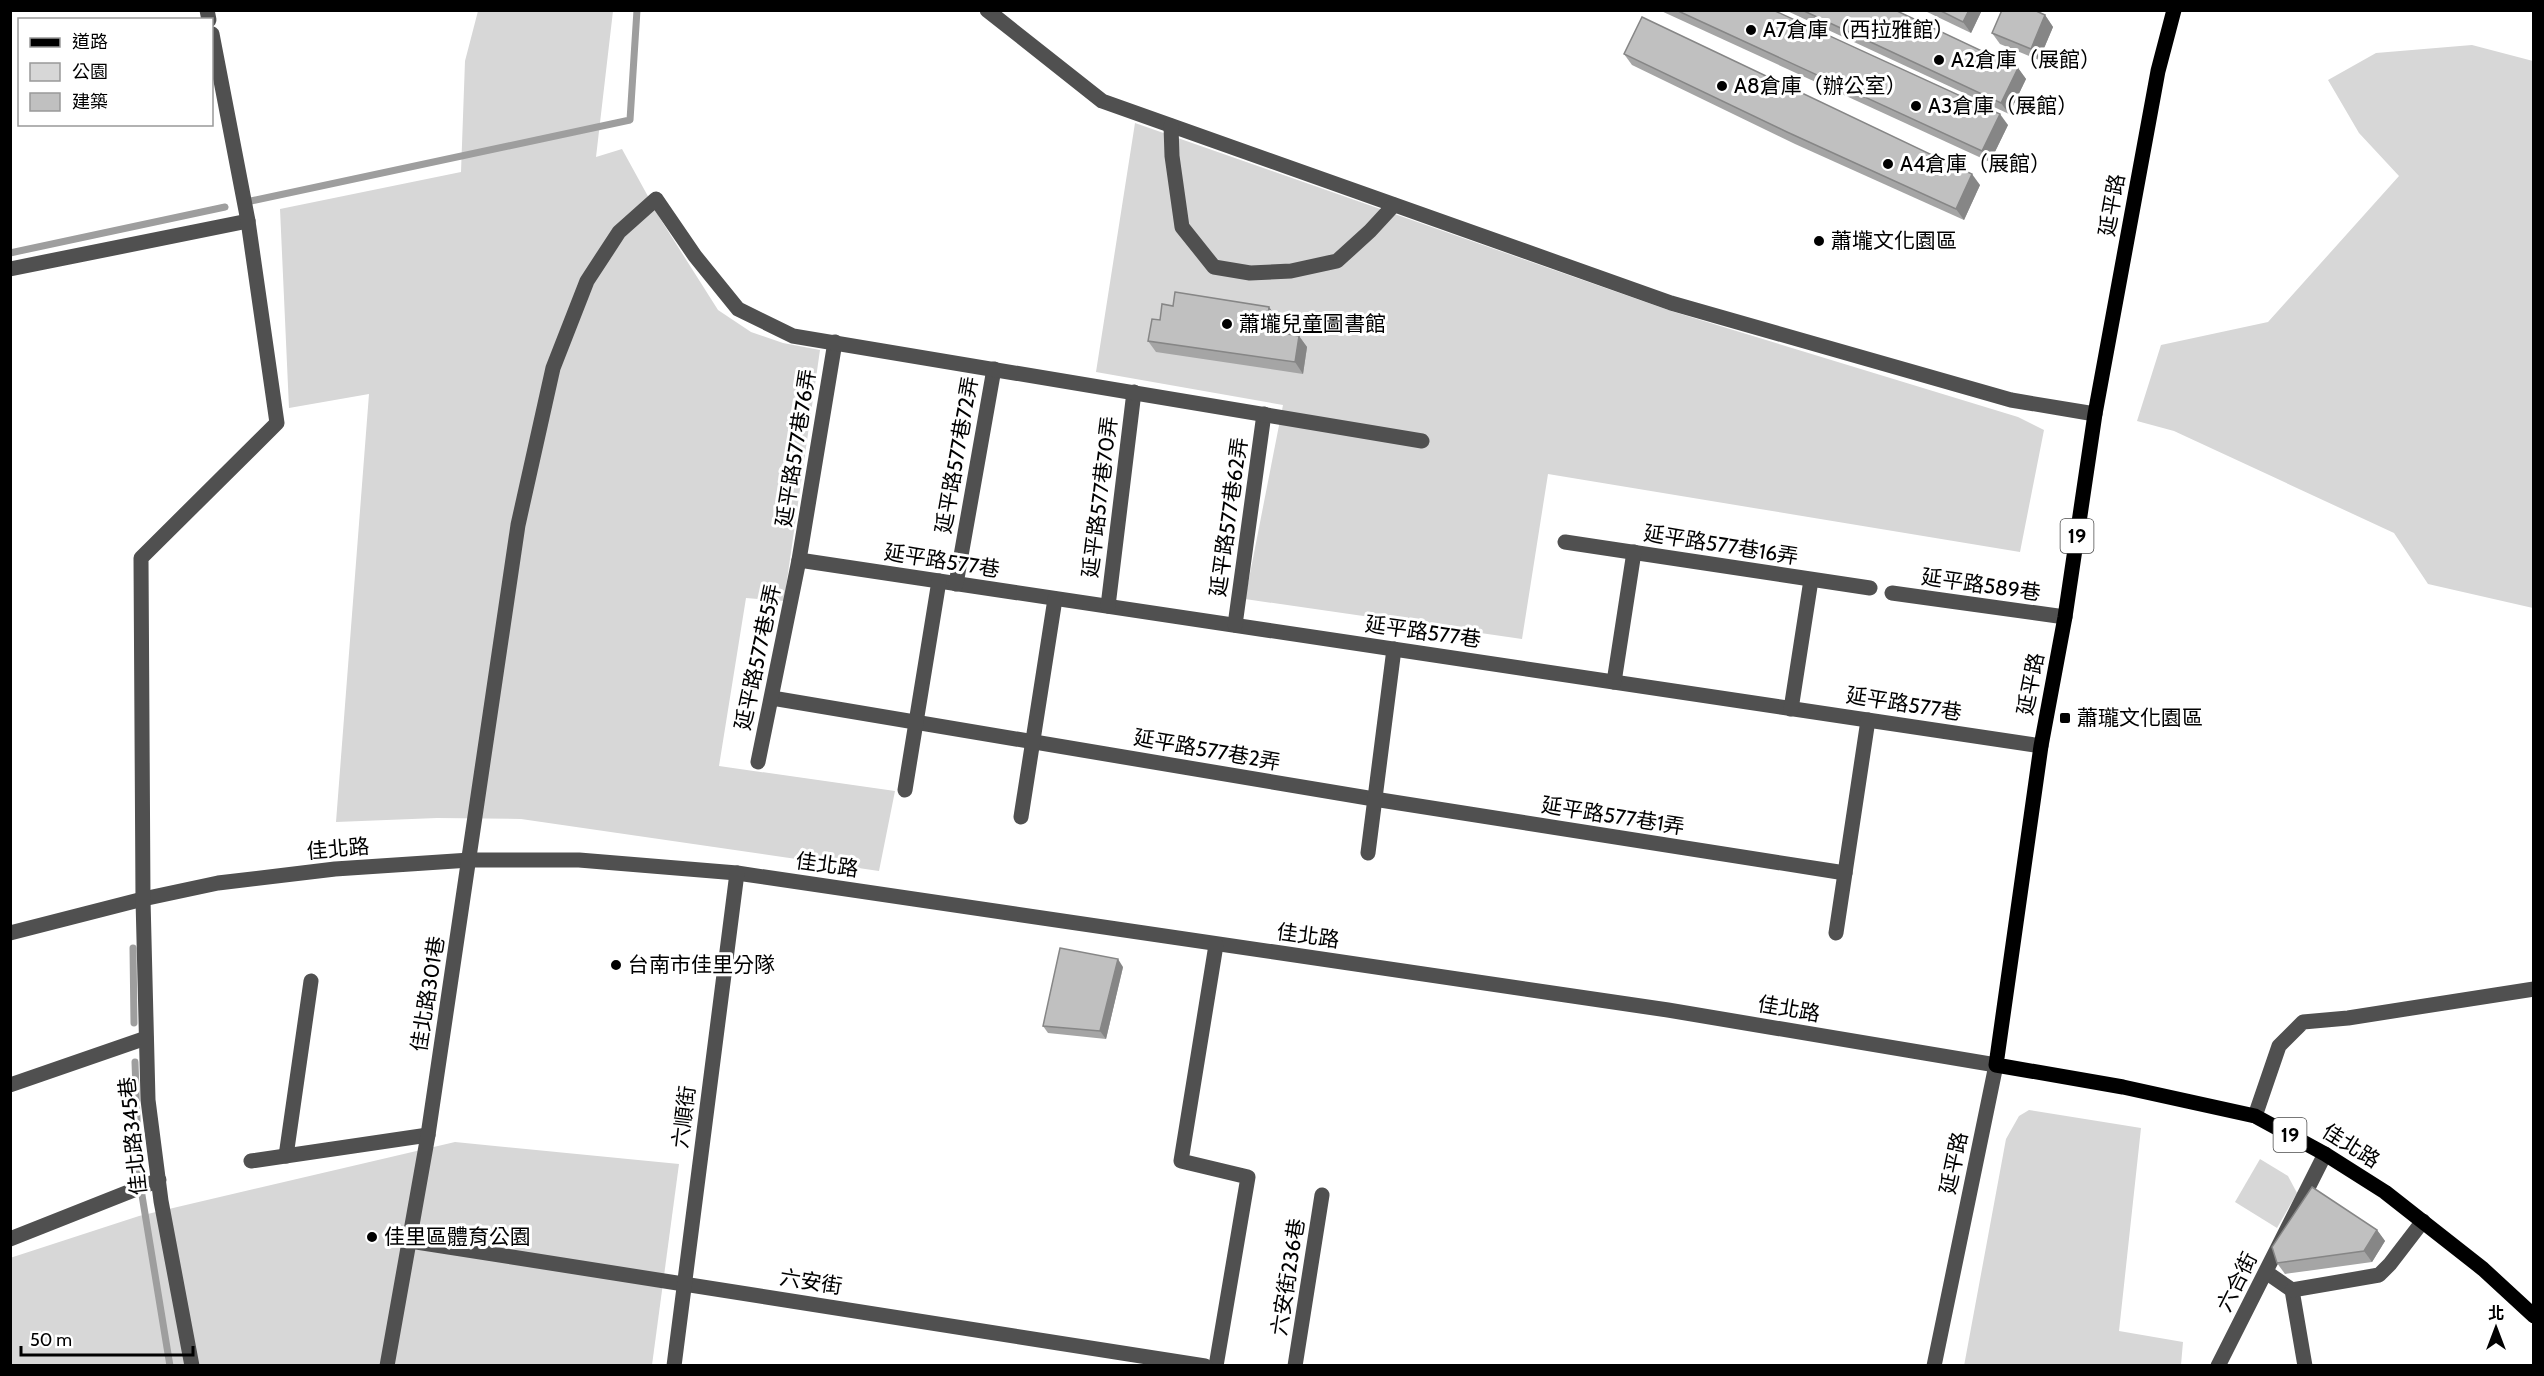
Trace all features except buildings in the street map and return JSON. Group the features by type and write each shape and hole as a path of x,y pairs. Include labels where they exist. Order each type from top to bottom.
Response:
{"main road":[{"name":"延平路","path":"1996,1065 2041,746 2065,618 2095,414 2158,71 2174,10"},
{"name":"佳北路","path":"1996,1065 2123,1087 2255,1116 2325,1154 2385,1192 2483,1269 2534,1316"}],"street":[{"path":"987,10 1102,101 1671,303 2012,400 2095,414"},
{"path":"10,269 248,221 213,38"},
{"path":"1171,126 1172,156 1182,227 1214,267 1250,273 1291,271 1337,261 1394,205"},
{"name":"佳北路301巷","path":"387,1365 428,1136 518,525 553,368 587,280 619,232 656,199 694,256 738,309 793,336 835,342"},
{"name":"佳北路345巷","path":"192,1365 159,1180 148,1100 143,899 141,558 277,423 248,221"},
{"path":"835,342 1422,441"},
{"name":"延平路577巷76弄","path":"799,560 835,342"},
{"name":"延平路577巷72弄","path":"956,584 994,369"},
{"name":"延平路577巷70弄","path":"1108,606 1134,392"},
{"name":"延平路577巷62弄","path":"1235,626 1264,414"},
{"name":"延平路577巷16弄","path":"1565,542 1870,588"},
{"path":"1614,682 1634,552"},
{"name":"延平路577巷","path":"799,560 2041,746"},
{"name":"延平路577巷5弄","path":"758,762 799,560"},
{"path":"1791,709 1811,580"},
{"path":"904,790 939,581"},
{"name":"延平路589巷","path":"1892,593 2065,618"},
{"path":"1020,817 1055,599"},
{"path":"1368,853 1394,649"},
{"name":"延平路577巷2弄","path":"772,698 1374,799"},
{"path":"1836,933 1868,720"},
{"name":"延平路577巷1弄","path":"1374,799 1845,873"},
{"name":"佳北路","path":"10,933 143,899 218,883 335,869 470,860 579,860 737,873 1668,1010 1996,1065"},
{"name":"六順街","path":"675,1365 737,873"},
{"path":"1216,945 1181,1161 1248,1177 1216,1365"},
{"path":"286,1156 311,981"},
{"path":"2255,1116 2279,1046 2302,1022 2348,1018 2534,989"},
{"path":"10,1085 146,1038"},
{"name":"延平路","path":"1934,1365 1996,1065"},
{"path":"251,1161 428,1136"},
{"name":"六合街","path":"2218,1365 2325,1154"},
{"path":"10,1239 159,1180"},
{"name":"六安街236巷","path":"1295,1365 1322,1195"},
{"path":"2266,1272 2292,1290 2379,1275 2423,1221"},
{"name":"六安街","path":"410,1241 1205,1365"},
{"path":"2292,1290 2305,1365"}],"green space":[{"path":"478,11 613,11 596,157 622,149 661,220 718,310 751,332 783,343 820,350 784,601 746,598 719,766 895,791 879,871 521,819 437,818 336,822 369,394 289,408 280,209 461,172 465,61"},
{"path":"2472,45 2533,61 2533,608 2428,584 2394,533 2174,431 2137,421 2161,345 2268,322 2399,176 2359,133 2328,80 2376,53"},
{"path":"1135,123 1671,311 2018,417 2044,430 2020,552 1548,474 1522,639 1245,599 1283,405 1096,372"},
{"path":"2029,1110 2141,1128 2119,1331 2183,1342 2181,1365 1964,1366 2006,1139 2019,1116"},
{"name":"佳里區體育公園","path":"455,1142 679,1164 652,1365 11,1365 10,1258 139,1216"},
{"path":"2260,1159 2288,1176 2297,1193 2277,1228 2235,1202"}],"waterway":[{"path":"251,201 630,120 637,10"},
{"path":"10,253 225,207"},
{"path":"133,948 134,1023"},
{"path":"135,1062 139,1177 170,1366"}],"place":[{"name":"A7倉庫（西拉雅館）","path":"1751,30"},
{"name":"A2倉庫（展館）","path":"1939,60"},
{"name":"A8倉庫（辦公室）","path":"1722,86"},
{"name":"A3倉庫（展館）","path":"1916,106"},
{"name":"A4倉庫（展館）","path":"1888,164"},
{"name":"蕭壠文化園區","path":"1819,241"},
{"name":"蕭壠兒童圖書館","path":"1227,324"},
{"name":"蕭瓏文化園區","path":"2065,718"},
{"name":"台南市佳里分隊","path":"616,965"},
{"name":"佳里區體育公園","path":"372,1237"}]}
